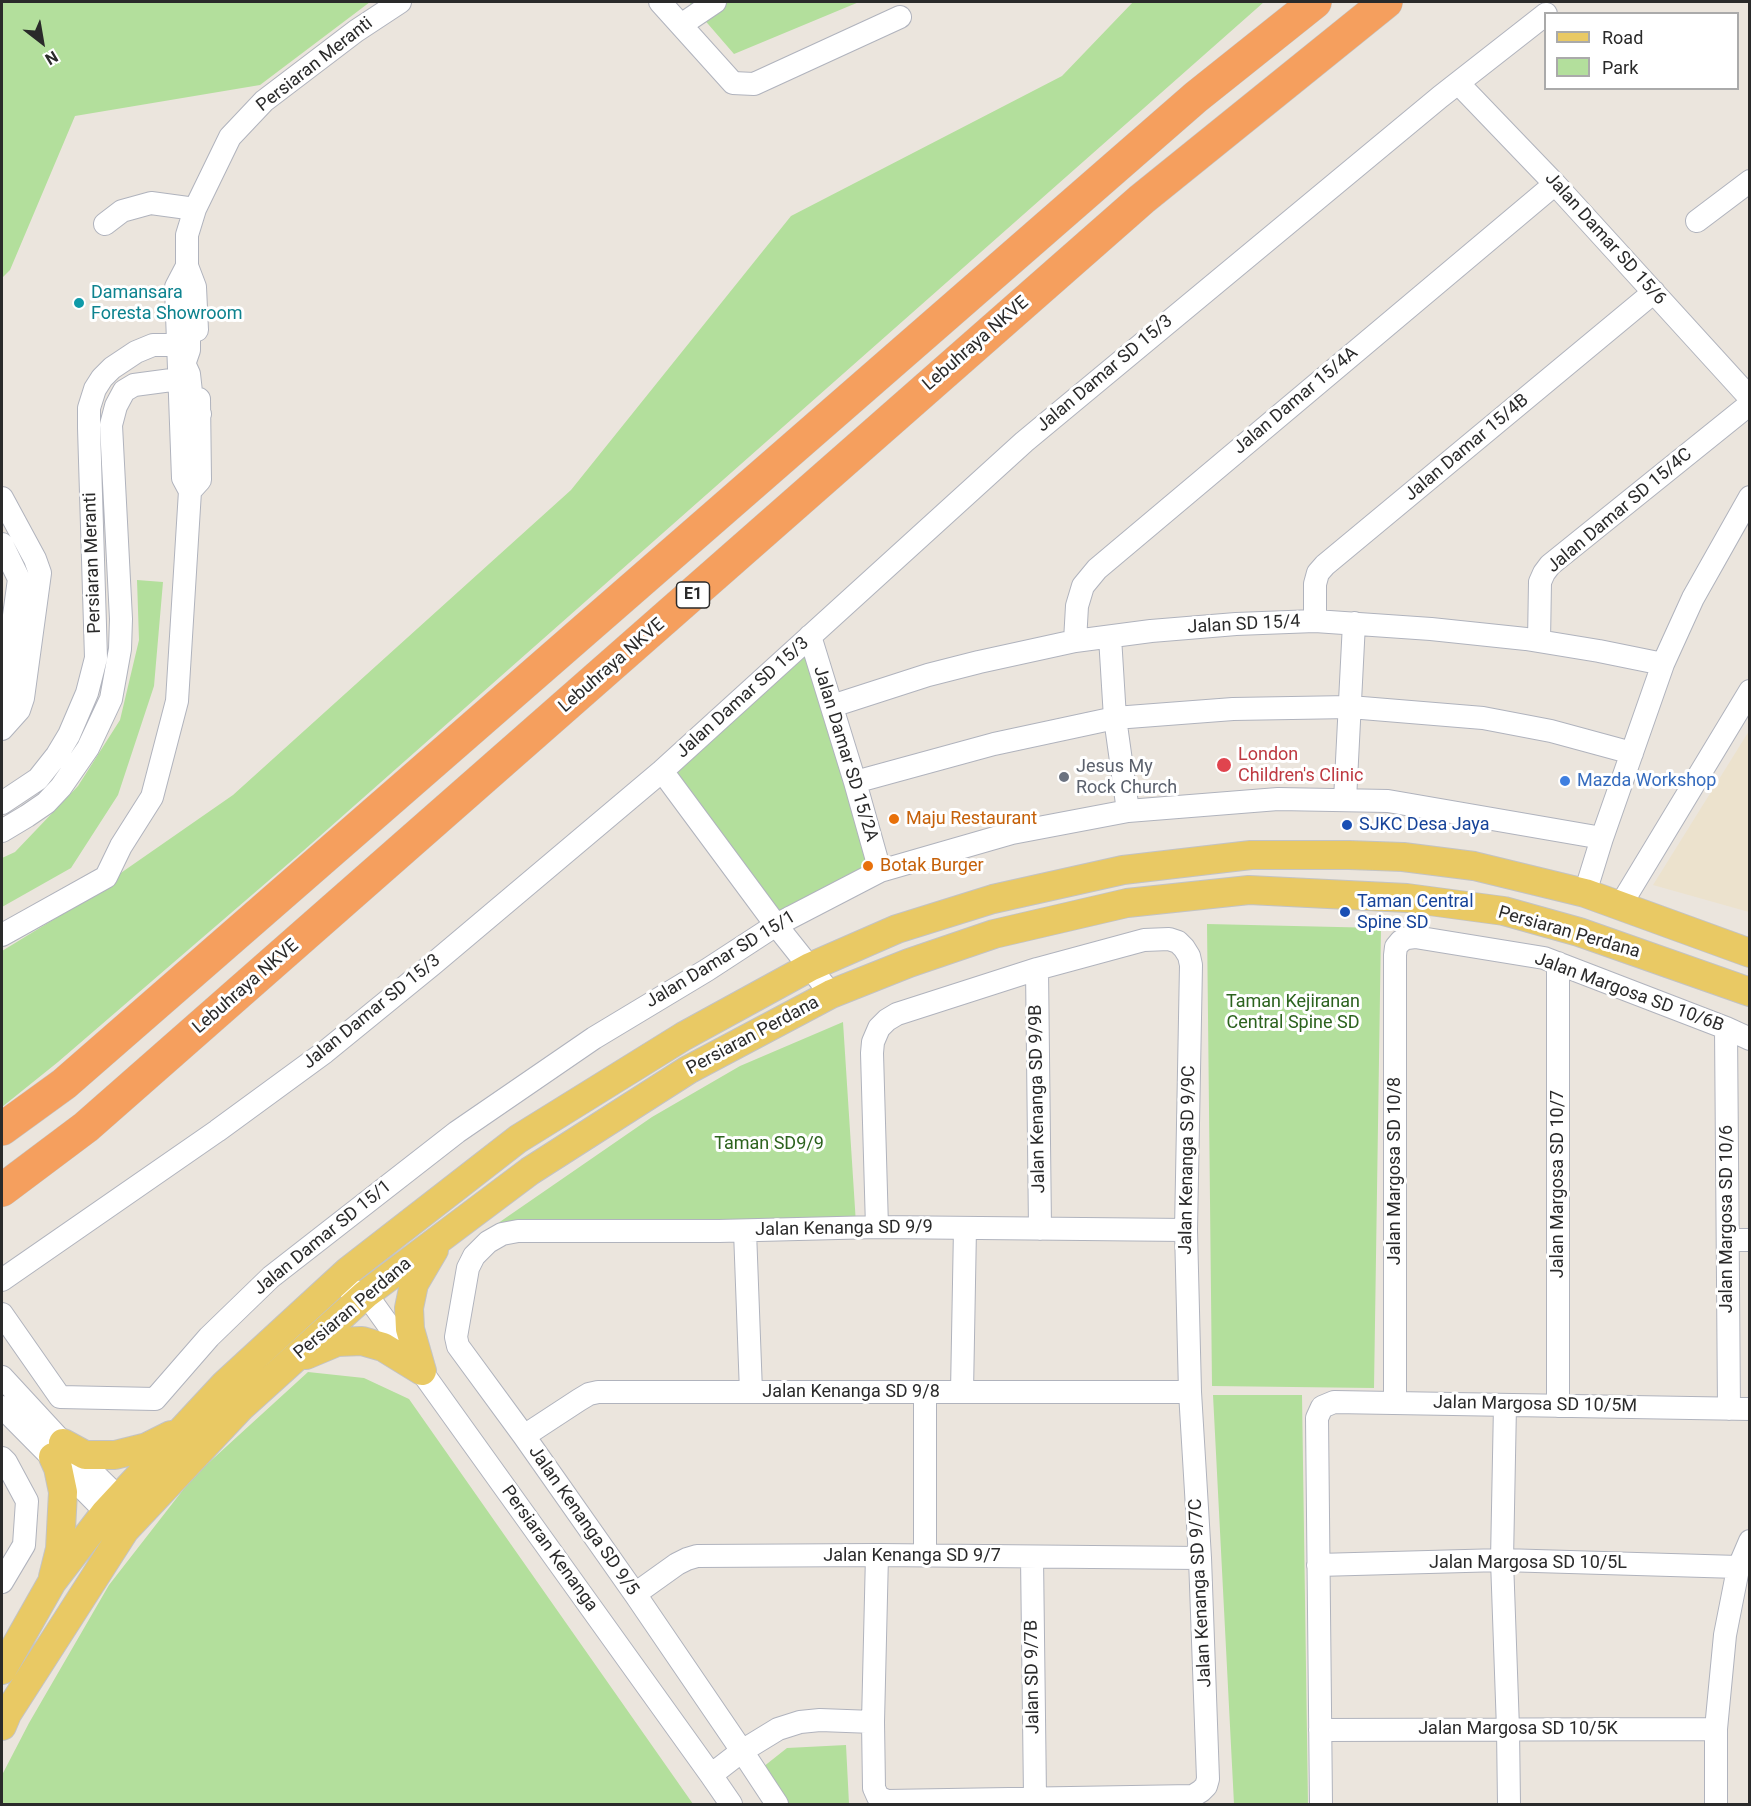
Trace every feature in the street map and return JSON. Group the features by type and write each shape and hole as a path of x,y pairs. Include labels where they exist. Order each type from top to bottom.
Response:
{"highway":[{"name":"E1","path":"2,1129 64,1084 1196,97 1315,2"},
{"name":"Lebuhraya NKVE","path":"2,1190 86,1127 1142,199 1386,2"}],"main road":[{"name":"Persiaran Perdana","path":"2,1726 122,1514 182,1430 225,1384 348,1271 518,1139 684,1036 810,967 897,929 993,898 1123,870 1251,855 1319,854 1403,857 1474,866 1586,893 1749,953"},
{"path":"1123,870 1127,903"},
{"name":"Persiaran Perdana","path":"2,1670 52,1582 122,1514 366,1294 530,1171 688,1070 831,994 909,963 994,934 1127,903 1249,890 1407,898 1493,910 1579,932 1749,992"},
{"path":"422,1371 410,1329 409,1308 414,1284 444,1236"},
{"path":"288,1365 337,1342 362,1341 383,1347 422,1371"},
{"path":"52,1582 60,1549 63,1492 58,1468 58,1450 85,1455 115,1455 147,1447 182,1430"}],"street":[{"name":"Persiaran Meranti","path":"190,490 200,480 197,314 195,287 187,266 187,235 195,209 230,137 264,101 356,31 400,2"},
{"path":"660,2 733,83 754,84 900,17"},
{"path":"681,25 716,2"},
{"name":"Jalan Damar SD 15/3","path":"1548,12 1561,2"},
{"name":"Jalan Damar SD 15/3","path":"2,1280 325,1053 662,771 1024,442 1434,102 1544,16"},
{"name":"Jalan Damar SD 15/6","path":"1458,83 1556,184 1749,398"},
{"path":"1697,221 1749,181"},
{"name":"Jalan Damar 15/4A","path":"1076,641 1077,606 1083,586 1097,569 1556,184"},
{"path":"105,224 122,211 151,202 195,209"},
{"name":"Persiaran Meranti","path":"2,936 106,878 121,846 152,797 177,701 190,490 183,478 176,287 187,266"},
{"name":"Jalan Damar 15/4B","path":"1315,621 1314,584 1318,573 1325,565 1654,292"},
{"path":"197,314 189,324 189,350 180,362 189,374 192,401 200,414"},
{"name":"Persiaran Meranti","path":"2,803 38,779 57,755 69,735 87,693 96,658 88,428 89,408 95,389 112,368 136,352 153,345 180,362"},
{"name":"Persiaran Meranti","path":"2,831 46,802 61,787 88,748 111,699 120,649 121,619 111,426 116,406 124,391 180,362"},
{"name":"Jalan Damar SD 15/4C","path":"1539,641 1540,582 1550,565 1749,404"},
{"path":"1586,893 1602,838 1663,664 1693,598 1749,497"},
{"path":"2,729 19,710 23,698 40,573 36,559 4,508"},
{"path":"2,544 20,579 2,704"},
{"name":"Jalan SD 15/4","path":"832,706 928,675 1076,641 1236,624 1315,621 1431,629 1539,641 1663,664"},
{"path":"1345,800 1354,623"},
{"name":"Jalan Damar SD 15/2A","path":"810,636 880,871"},
{"path":"1110,637 1115,718 1128,811"},
{"path":"1620,906 1749,691"},
{"path":"855,782 994,744 1115,718 1233,709 1350,707 1483,718 1551,731 1632,753"},
{"path":"662,771 776,925 831,994"},
{"name":"Jalan Damar SD 15/1","path":"2,1314 60,1396 155,1399 209,1337 271,1277 457,1132 594,1038 707,970 776,925 880,871 1012,833 1128,811 1278,799 1388,801 1602,838"},
{"name":"Jalan Margosa SD 10/6B","path":"1401,941 1415,938 1544,958 1749,1039"},
{"name":"Jalan Kenanga SD 9/9C","path":"1037,969 1144,940 1169,939 1178,942 1189,956 1191,965 1186,1230 1190,1392"},
{"name":"Jalan Margosa SD 10/8","path":"1395,1402 1395,955 1396,947 1401,941"},
{"name":"Jalan Margosa SD 10/7","path":"1558,963 1558,1406"},
{"path":"877,1227 872,1053 873,1042 879,1028 897,1014 1037,969"},
{"name":"Jalan Kenanga SD 9/9B","path":"1037,969 1040,1229"},
{"name":"Jalan Margosa SD 10/6","path":"1726,1028 1739,1240 1739,1409"},
{"name":"Jalan Kenanga SD 9/9","path":"502,1234 518,1231 745,1231 877,1227 1186,1230"},
{"path":"962,1392 965,1228"},
{"path":"745,1231 751,1392"},
{"name":"Jalan Kenanga SD 9/5","path":"502,1234 488,1242 474,1256 468,1268 456,1337 458,1346 635,1594 777,1804"},
{"path":"309,1307 350,1290 366,1294 368,1276 392,1237"},
{"name":"Persiaran Kenanga","path":"366,1294 730,1804"},
{"path":"2,1377 58,1450"},
{"name":"Jalan Kenanga SD 9/8","path":"524,1436 589,1394 598,1392 1190,1392"},
{"path":"925,1392 925,1555"},
{"name":"Jalan Kenanga SD 9/7C","path":"1035,1797 1193,1796 1201,1791 1208,1779 1200,1558 1190,1392"},
{"name":"Jalan Margosa SD 10/5M","path":"1318,1564 1317,1418 1322,1407 1334,1402 1739,1409"},
{"path":"1505,1405 1502,1560 1509,1804"},
{"path":"2,1407 58,1450 122,1514"},
{"path":"2,1458 27,1501 24,1545 3,1578"},
{"path":"1716,1804 1716,1729 1725,1635 1738,1567 1749,1541"},
{"path":"877,1555 873,1722 874,1788 878,1797 882,1800 1035,1797"},
{"name":"Jalan Kenanga SD 9/7","path":"635,1594 677,1564 697,1556 925,1555 1200,1558"},
{"name":"Jalan SD 9/7B","path":"1032,1557 1035,1797"},
{"name":"Jalan Margosa SD 10/5L","path":"1318,1564 1502,1560 1738,1567"},
{"path":"1318,1564 1321,1804"},
{"path":"711,1775 742,1751 778,1729 800,1722 820,1720 873,1722"},
{"name":"Jalan Margosa SD 10/5K","path":"1320,1730 1716,1729"}],"shaded area":[{"path":"1749,731 1749,912 1653,885"}],"green space":[{"path":"2,2 370,2 260,85 75,116 10,270 2,278"},
{"path":"689,2 859,2 734,54"},
{"path":"1133,2 1264,2 303,851 58,1062 2,1107 2,951 56,918 233,795 571,490 791,216 1062,76"},
{"path":"137,580 163,582 154,686 118,795 71,868 2,907 2,858 15,852 78,786 120,720 139,640"},
{"path":"807,647 873,867 779,918 670,774"},
{"name":"Taman Kejiranan Central Spine SD","path":"1207,924 1381,928 1374,1388 1212,1386"},
{"name":"Taman SD9/9","path":"843,1022 856,1224 491,1228 652,1117 740,1066"},
{"path":"308,1372 364,1378 409,1399 693,1804 2,1804 2,1775 29,1723 109,1585 193,1477"},
{"path":"1213,1395 1302,1395 1308,1804 1234,1804"},
{"path":"846,1745 849,1804 787,1804 763,1767 787,1748"}],"place":[{"name":"Damansara Foresta Showroom","path":"79,303"},
{"name":"London Children's Clinic","path":"1224,765"},
{"name":"Jesus My Rock Church","path":"1064,777"},
{"name":"Mazda Workshop","path":"1565,781"},
{"name":"Maju Restaurant","path":"894,819"},
{"name":"SJKC Desa Jaya","path":"1347,825"},
{"name":"Botak Burger","path":"868,866"},
{"name":"Taman Central Spine SD","path":"1345,912"}]}
